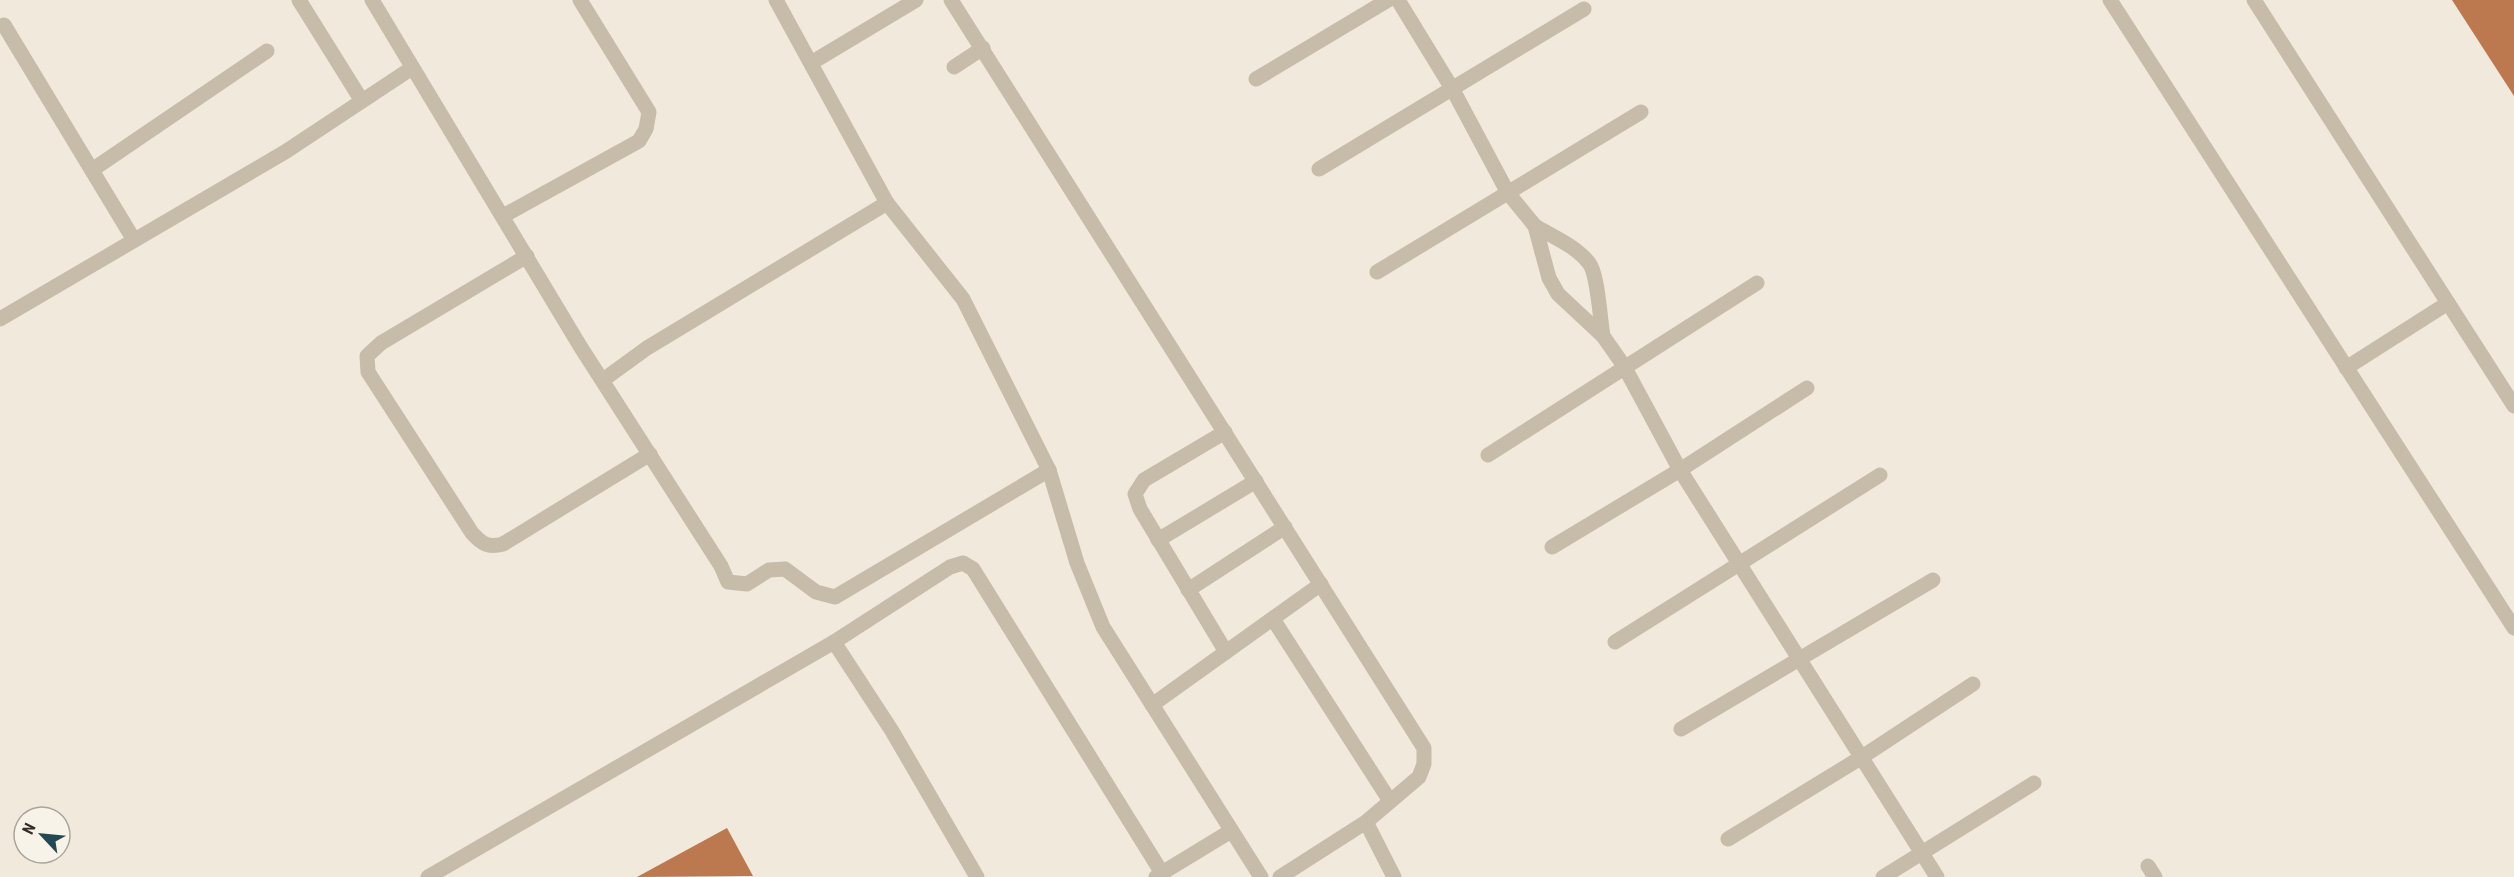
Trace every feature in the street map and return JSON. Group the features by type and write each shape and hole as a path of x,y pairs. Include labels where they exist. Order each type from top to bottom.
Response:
{"street":[{"path":"299,0 362,101"},
{"path":"372,0 603,380 721,566 728,582 747,584 769,570 785,569 816,592 835,597 1049,470"},
{"path":"503,216 639,141 646,129 649,112 580,0"},
{"path":"776,0 887,203 963,299 1049,470 1077,563 1103,627 1261,877"},
{"path":"811,63 916,0"},
{"path":"951,0 1424,748 1424,764 1419,777 1366,822 1280,877"},
{"path":"1256,79 1388,0"},
{"path":"1398,0 1453,90 1508,193 1535,226 1578,252 1591,264 1595,275 1603,336"},
{"path":"2110,0 2514,628"},
{"path":"2254,0 2514,406"},
{"path":"1319,170 1584,9"},
{"path":"4,25 134,240"},
{"path":"954,67 983,48"},
{"path":"92,170 267,51"},
{"path":"0,319 285,152 412,68"},
{"path":"1377,272 1641,112"},
{"path":"603,380 647,348 887,203"},
{"path":"1535,226 1549,278 1558,294 1603,336 1624,366 1680,470 1937,877"},
{"path":"527,256 381,343 367,356 368,372 472,533 482,544 492,547 503,544 650,454"},
{"path":"1488,455 1757,283"},
{"path":"2346,368 2448,303"},
{"path":"1552,547 1680,470 1807,388"},
{"path":"1225,432 1144,480 1136,494 1140,509 1226,652"},
{"path":"1615,642 1880,475"},
{"path":"1158,540 1256,481"},
{"path":"1188,590 1285,527"},
{"path":"428,877 834,642 950,567 963,563 973,569 1159,875 1231,831"},
{"path":"1681,729 1933,580"},
{"path":"1152,705 1321,584"},
{"path":"1273,619 1390,801"},
{"path":"834,642 892,731 977,877"},
{"path":"1728,839 1862,757 1973,684"},
{"path":"1883,877 2034,783"},
{"path":"1366,822 1394,877"}],"building":[{"path":"2452,0 2514,0 2514,96"},
{"path":"727,828 753,876 637,877"}]}
